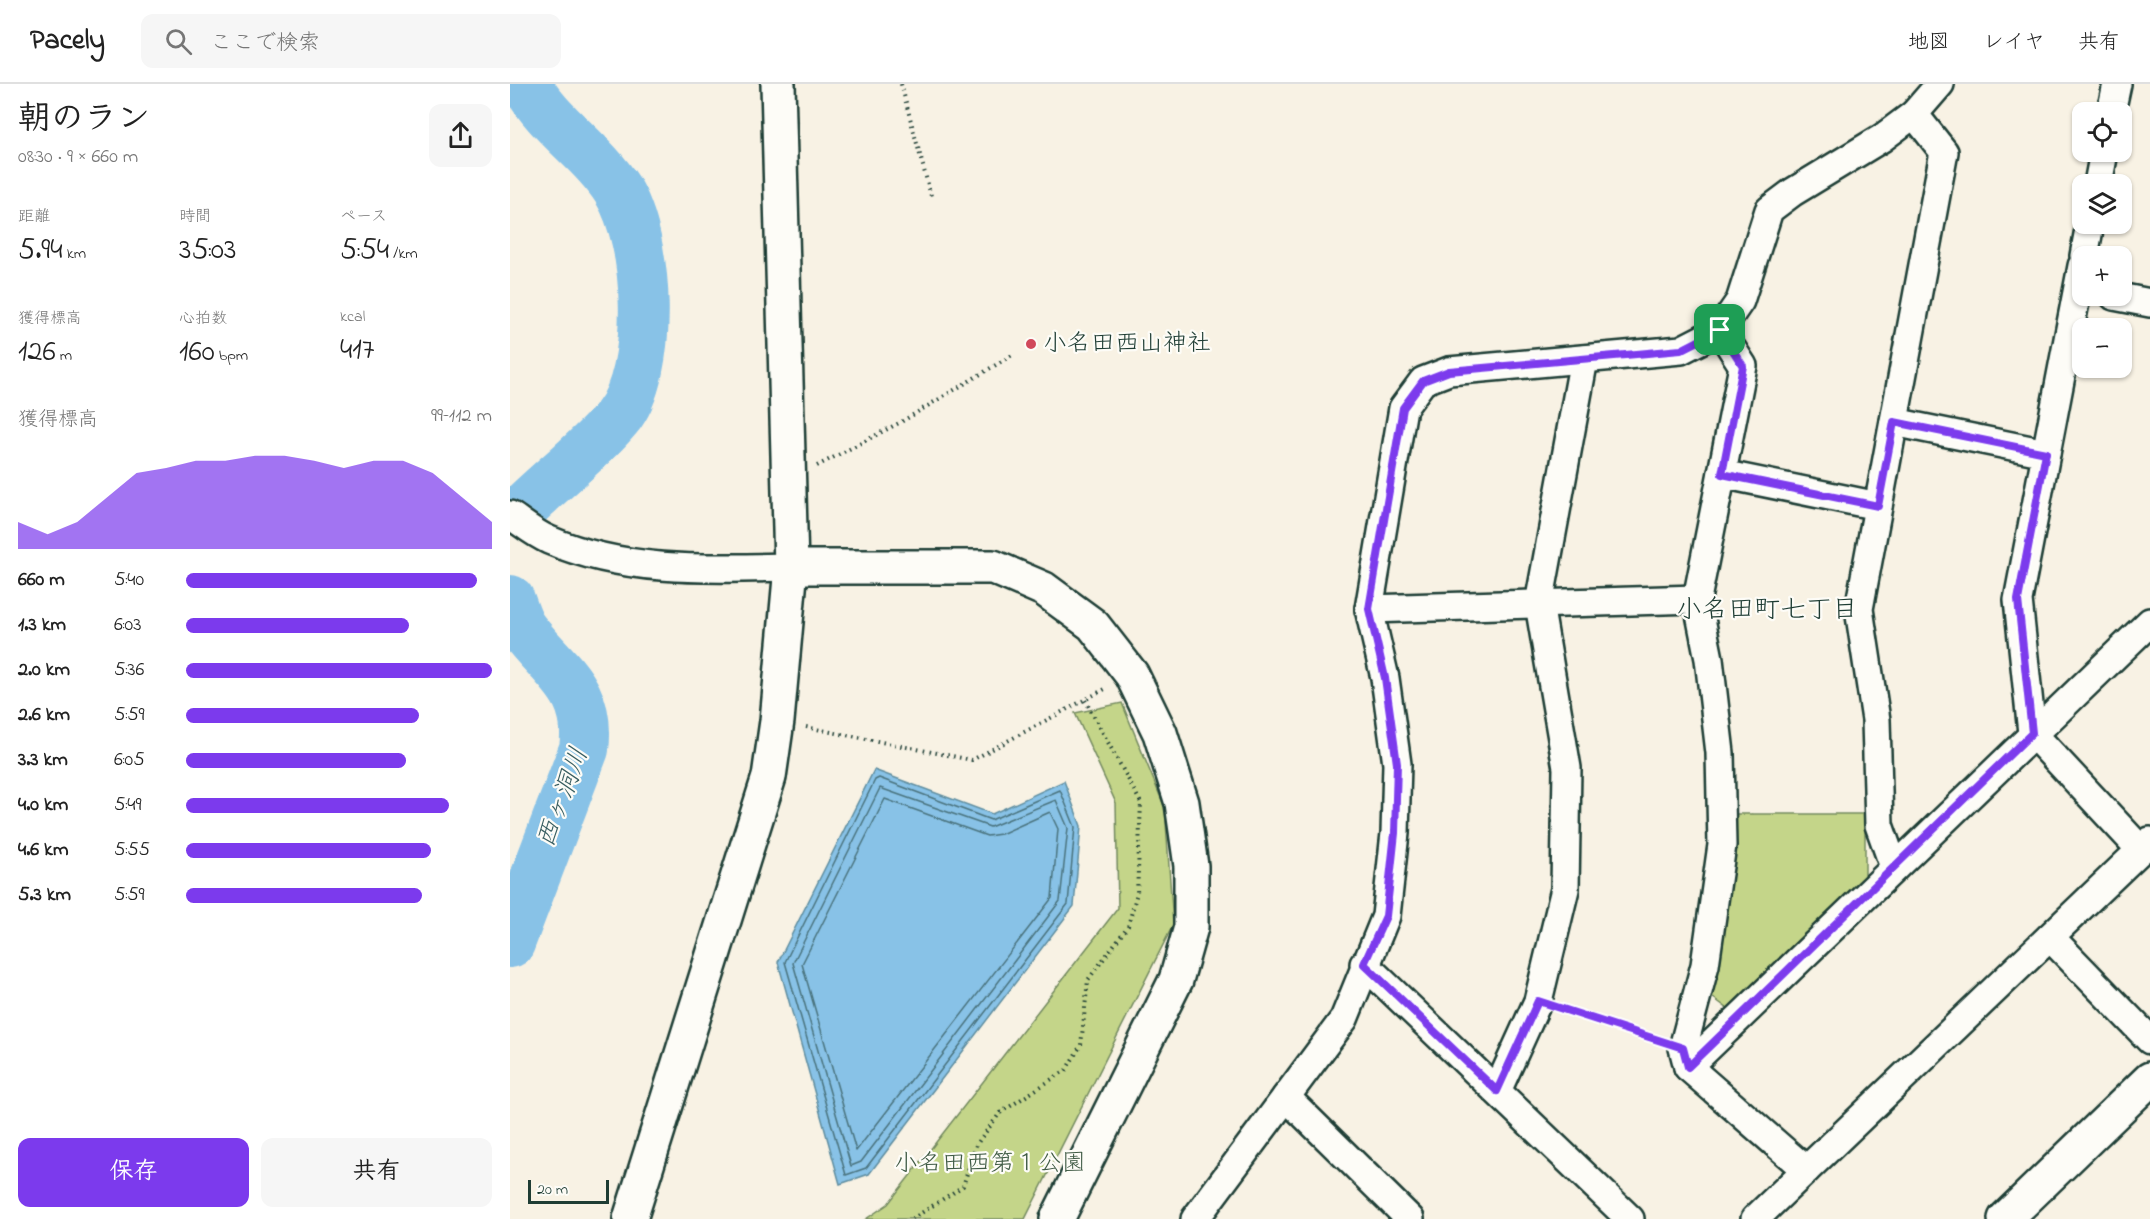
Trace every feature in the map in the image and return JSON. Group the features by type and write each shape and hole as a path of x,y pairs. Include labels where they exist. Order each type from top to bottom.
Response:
{"street":[{"path":"630,1219 769,777 777,721 791,567 778,84"},
{"path":"1195,1219 1344,1019 1364,964 1386,916 1395,833 1397,764 1385,678 1369,609 1403,408 1423,381 1449,371 1681,350 1720,330 1740,301 1769,210 1792,192 1882,138 1914,114 1940,84"},
{"path":"2113,102 2117,84"},
{"path":"1894,867 1879,825 1876,720 1859,609 1944,152 1914,114"},
{"path":"2132,300 2150,303"},
{"path":"1755,1219 2145,845 2032,733 2018,600 2076,306"},
{"path":"1685,1057 1705,965 1722,845 1720,753 1709,660 1697,599 1743,366 1720,330"},
{"path":"1497,1091 1538,1001 1565,889 1567,768 1539,604 1584,359"},
{"path":"1894,422 2046,453"},
{"path":"1722,474 1878,506"},
{"path":"510,515 548,539 618,561 693,570 791,567 993,567 1044,589 1093,626 1132,675 1160,733 1182,802 1191,866 1191,927 1176,980 1057,1219"},
{"path":"1369,609 1697,599"},
{"path":"1685,1057 1894,867 2150,622"},
{"path":"2050,937 2150,1040"},
{"path":"1364,964 1630,1219"},
{"path":"1685,1057 1806,1170"},
{"path":"2005,1219 2150,1079"},
{"path":"1286,1098 1410,1219"}],"path":[{"path":"902,84 931,196"},
{"path":"790,480 901,422 1014,354"},
{"path":"777,721 972,760 1132,675"},
{"path":"912,1219 963,1186 976,1145 1000,1113 1066,1070 1081,1045 1088,980 1128,926 1137,893 1141,803 1085,700"},
{"path":"1538,1001 1685,1057"}],"green space":[{"name":"小名田西第１公園","path":"1122,703 1165,808 1173,925 1025,1219 866,1219 888,1204 1118,908 1116,803 1075,713"},
{"path":"1734,814 1865,814 1865,877 1731,1011 1708,994 1727,904"}],"water":[{"path":"874,770 992,814 1064,781 1081,826 1074,906 869,1174 840,1184 778,962"}],"waterway":[{"name":"西ヶ洞川","path":"525,506 607,430 630,397 638,370 643,339 644,306 642,272 636,241 628,213 618,191 596,163 547,112 526,84"},
{"name":"西ヶ洞川","path":"510,600 523,630 577,696 585,728 584,749 510,943"}],"place":[{"name":"小名田西山神社","path":"1031,344"}],"district":[{"name":"小名田町七丁目","path":"1767,611"}],"route":[{"path":"1720,330 1743,366 1722,474 1878,506 1894,422 2046,453 2018,600 2032,733 1688,1067 1683,1048 1538,1001 1497,1091 1364,964 1386,916 1395,833 1397,764 1385,678 1369,609 1403,408 1423,381 1449,371 1681,350 1720,330"}]}
